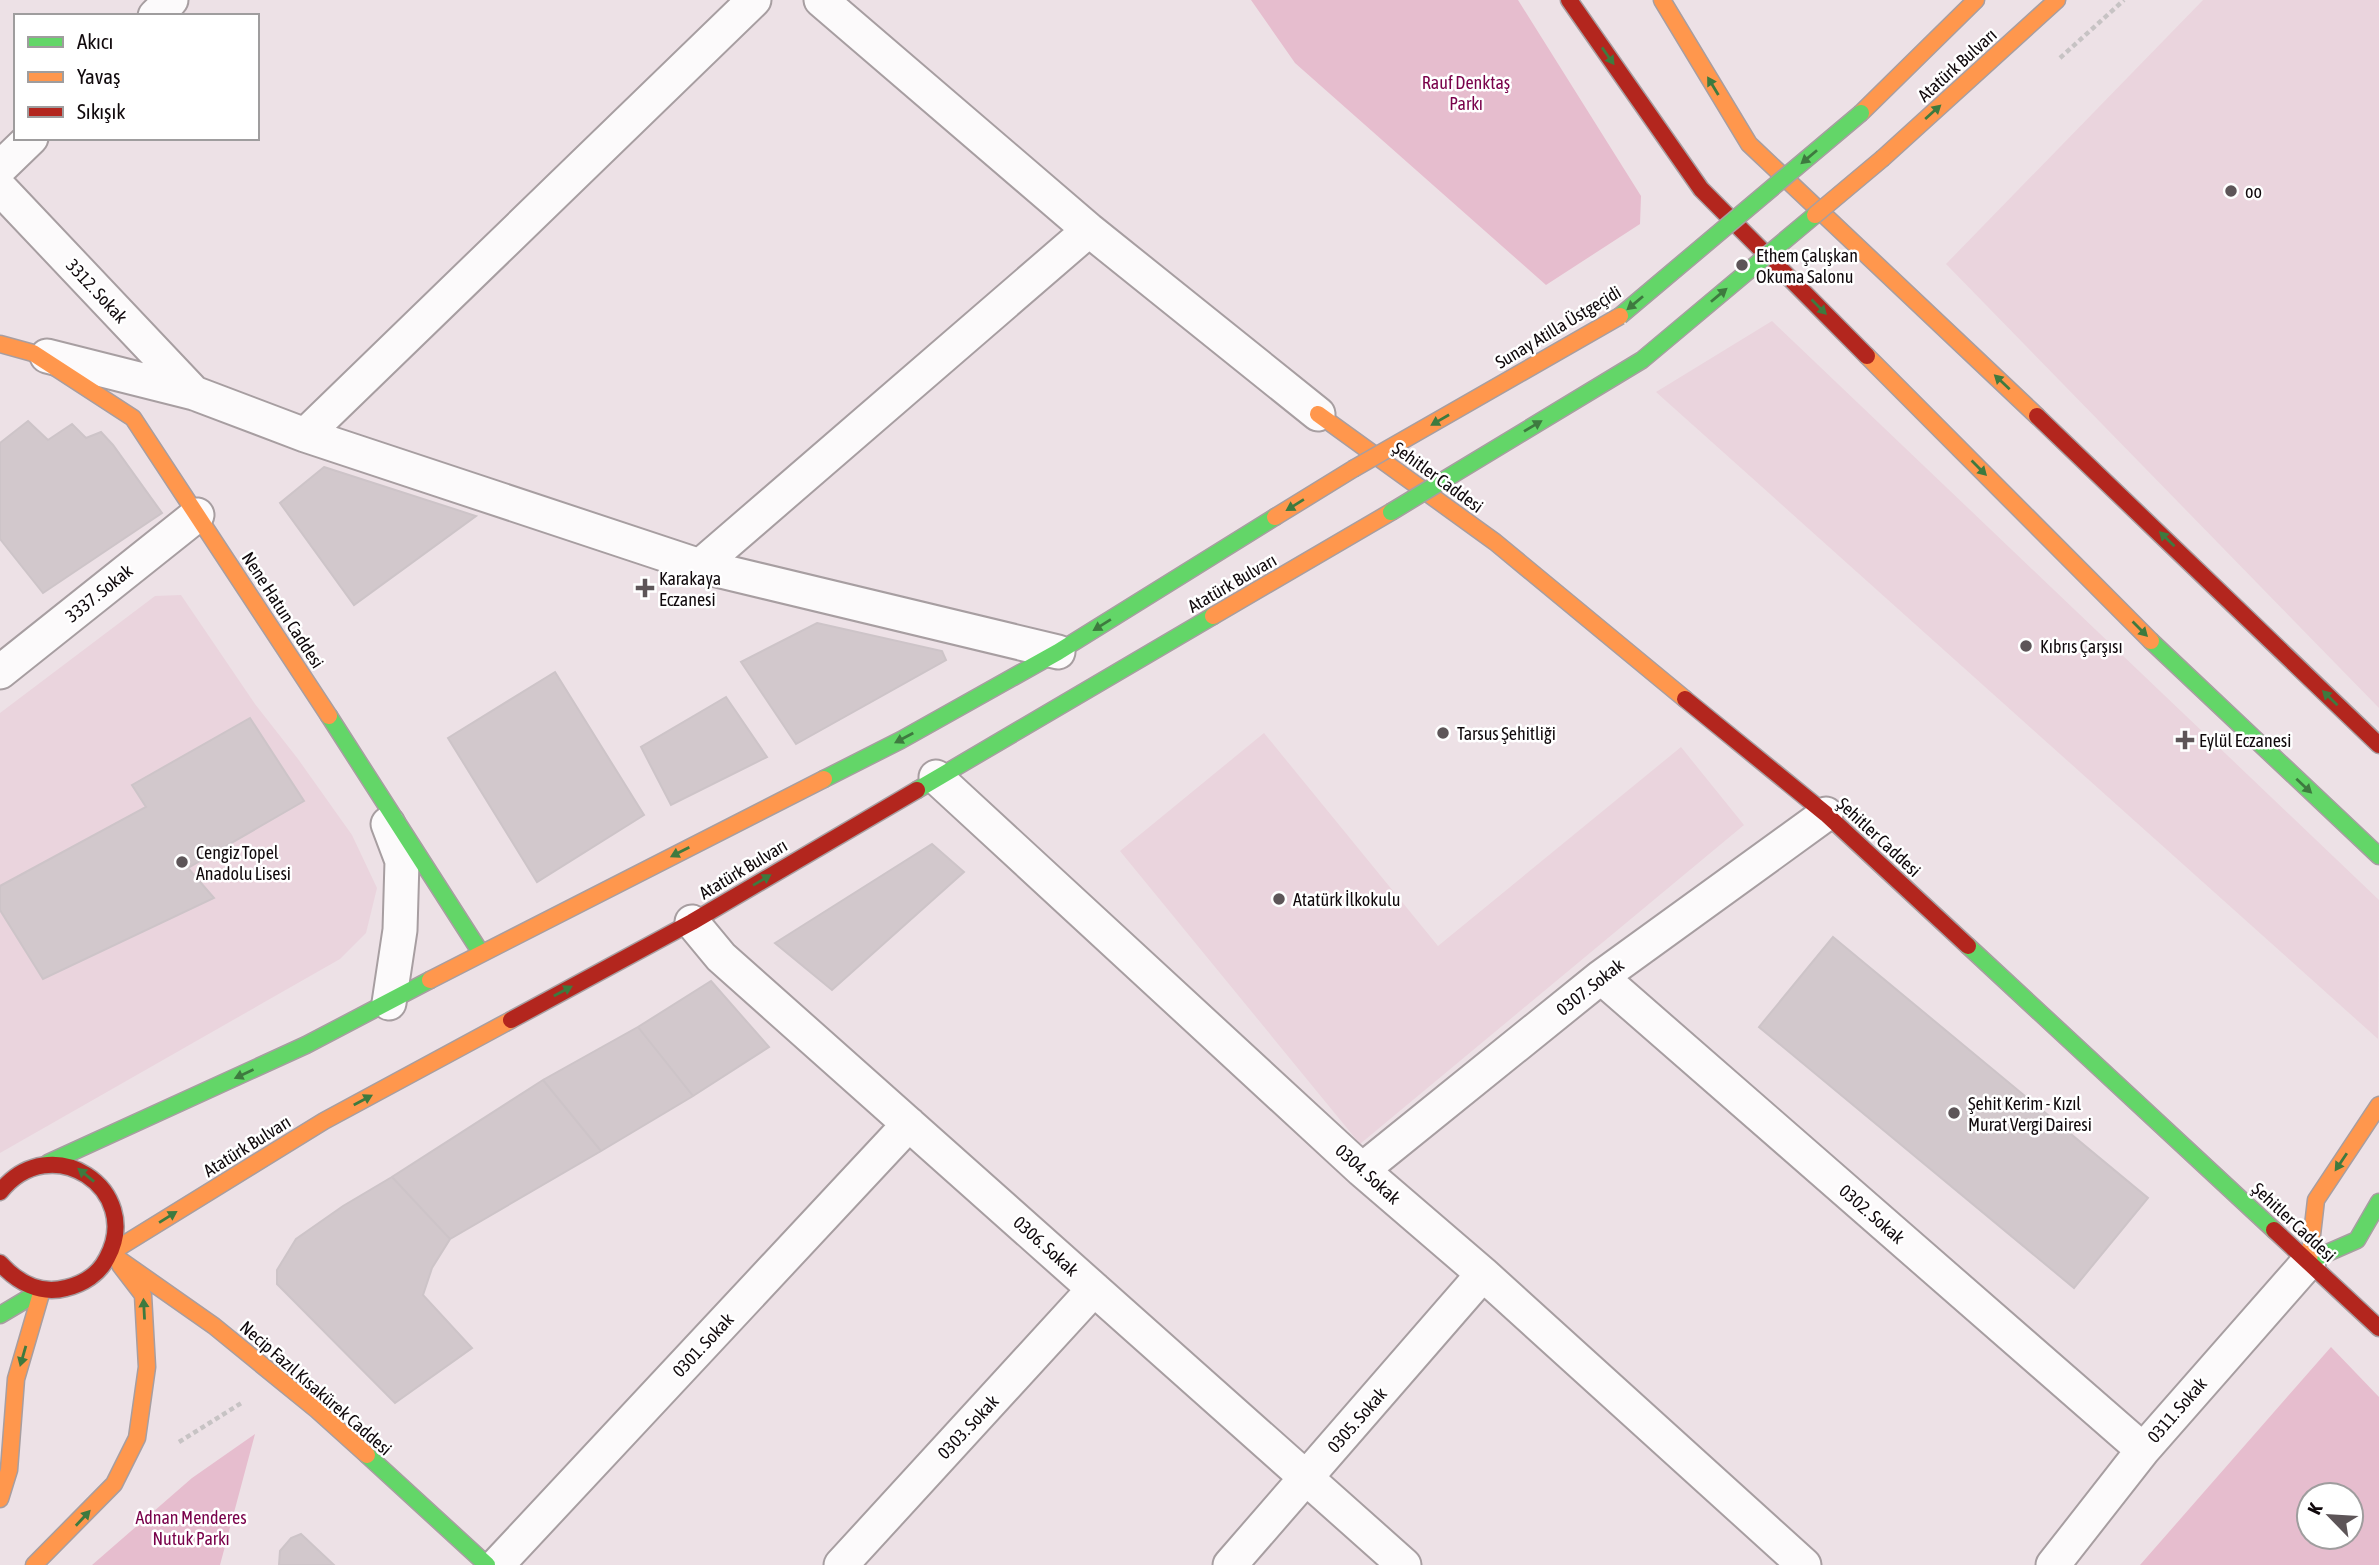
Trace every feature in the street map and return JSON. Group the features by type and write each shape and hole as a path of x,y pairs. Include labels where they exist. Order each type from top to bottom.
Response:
{"main road":[{"path":"1569,0 1702,189 2164,654 2379,856"},
{"path":"1662,0 1749,144 2123,497 2379,745"},
{"name":"Atatürk Bulvarı","path":"1861,113 1976,0"},
{"name":"Atatürk Bulvarı","path":"110,1253 324,1121 692,922 1391,512 1642,360 1883,158 2057,0"},
{"name":"Sunay Atilla Üstgeçidi","path":"48,1163 306,1045 901,740 1058,652 1353,469 1616,319 1861,113"},
{"name":"Nene Hatun Caddesi","path":"0,344 33,353 133,418 373,782 481,953"},
{"name":"Şehitler Caddesi","path":"1318,414 1495,542 1826,814 2379,1328"},
{"path":"2379,1105 2315,1200 2309,1261 2357,1240 2379,1202"},
{"path":"0,1192 9,1180 27,1168 48,1163 77,1167 104,1191 114,1210 116,1232 110,1253 99,1271 81,1284 62,1290 42,1290 22,1284 6,1272 0,1263"},
{"path":"34,1565 71,1531 114,1485 137,1438 147,1367 143,1296 110,1253"},
{"name":"Necip Fazıl Kısakürek Caddesi","path":"110,1253 214,1326 317,1410 487,1565"},
{"path":"0,1315 42,1290"},
{"path":"0,1499 9,1470 16,1379 42,1290"}],"street":[{"path":"157,14 171,0"},
{"path":"305,435 754,0"},
{"path":"821,0 1089,230 1318,414"},
{"path":"0,169 29,140"},
{"name":"3312. Sokak","path":"0,188 194,393"},
{"path":"700,566 1089,230"},
{"path":"33,353 194,393 305,435 700,566 1058,652"},
{"name":"3337. Sokak","path":"0,672 197,515"},
{"name":"0304. Sokak","path":"936,778 1362,1170 1483,1274 1804,1565"},
{"path":"373,782 402,861 400,930 389,1003"},
{"name":"0307. Sokak","path":"1362,1170 1601,977 1826,814"},
{"name":"0306. Sokak","path":"692,922 721,957 1404,1565"},
{"name":"0302. Sokak","path":"1601,977 2143,1450"},
{"name":"0301. Sokak","path":"497,1565 909,1124"},
{"name":"0311. Sokak","path":"2053,1565 2143,1450 2309,1261"},
{"name":"0305. Sokak","path":"1230,1565 1483,1274"},
{"name":"0303. Sokak","path":"841,1565 1094,1289"}],"path":[{"path":"168,1449 279,1379"}],"shaded area":[{"path":"2203,0 2379,0 2379,708 1946,264"},
{"name":"Kıbrıs Çarşısı","path":"1772,321 2379,900 2378,1039 1656,392"},
{"name":"Cengiz Topel Anadolu Lisesi","path":"181,595 255,704 352,835 377,888 366,933 340,959 0,1153 0,713 155,596"},
{"name":"Atatürk İlkokulu","path":"1264,733 1438,946 1681,747 1744,825 1360,1144 1120,851"}],"green space":[{"name":"Rauf Denktaş Parkı","path":"1251,0 1518,0 1641,196 1640,224 1546,285 1295,63"},
{"path":"2331,1347 2379,1397 2379,1565 2140,1565"},
{"name":"Adnan Menderes Nutuk Parkı","path":"255,1434 220,1565 92,1565 192,1478"}],"building":[{"path":"28,421 48,440 72,424 86,438 101,432 162,513 43,593 0,539 0,443"},
{"path":"324,467 476,516 354,605 280,503"},
{"path":"817,623 942,651 946,660 796,744 741,662"},
{"path":"555,672 644,815 537,882 448,738"},
{"path":"726,697 767,757 671,805 641,747"},
{"path":"250,718 304,801 188,868 214,898 43,979 0,910 0,886 146,807 132,785"},
{"path":"932,844 964,872 832,990 775,943"},
{"name":"Şehit Kerim - Kızıl Murat Vergi Dairesi","path":"1833,937 2148,1198 2074,1288 1759,1027"},
{"path":"711,981 769,1047 693,1096 638,1027"},
{"path":"638,1027 693,1096 601,1151 543,1080"},
{"path":"543,1080 601,1151 450,1239 392,1177"},
{"path":"392,1177 450,1239 432,1268 423,1295 472,1348 395,1403 277,1284 277,1270 296,1239 343,1206"},
{"path":"301,1534 334,1565 279,1565 280,1551 291,1538"}],"traffic: fast":[{"path":"1620,316 1861,113"},
{"path":"1391,512 1642,360 1815,215"},
{"path":"824,779 901,740 1058,652 1275,517"},
{"path":"917,790 1213,616"},
{"path":"2151,641 2379,856"},
{"path":"329,716 481,953"},
{"path":"1968,946 2274,1230"},
{"path":"48,1163 306,1045 430,980"},
{"path":"2309,1261 2357,1240 2379,1202"},
{"path":"0,1315 42,1290"},
{"path":"367,1455 487,1565"}],"traffic: slow":[{"path":"1662,0 1749,144 2037,416"},
{"path":"1861,113 1976,0"},
{"path":"1883,158 2057,0"},
{"path":"1815,215 1883,158"},
{"path":"1353,469 1620,316"},
{"path":"0,344 33,353 133,418 329,716"},
{"path":"1867,356 2151,641"},
{"path":"1318,414 1495,542 1685,699"},
{"path":"1275,517 1353,469"},
{"path":"1213,616 1391,512"},
{"path":"430,980 824,779"},
{"path":"110,1253 324,1121 511,1020"},
{"path":"2309,1261 2316,1200 2379,1105"},
{"path":"110,1253 214,1326 317,1410 367,1455"},
{"path":"34,1565 114,1484 137,1438 147,1367 143,1295 120,1265"},
{"path":"0,1499 9,1470 16,1379 42,1290"}],"traffic: jam":[{"path":"1569,0 1701,189 1867,356"},
{"path":"2037,416 2379,745"},
{"path":"1685,699 1826,814 1968,946"},
{"path":"511,1020 692,922 917,790"},
{"path":"0,1192 21,1173 43,1165 66,1166 87,1175 103,1190 113,1210 115,1233 107,1258 100,1269 84,1281 66,1288 47,1290 30,1285 14,1276 0,1263"},
{"path":"2274,1230 2379,1328"}],"place":[{"name":"oo","path":"2231,191"},
{"name":"Ethem Çalışkan Okuma Salonu","path":"1742,265"},
{"name":"Karakaya Eczanesi","path":"645,588"},
{"name":"Kıbrıs Çarşısı","path":"2026,646"},
{"name":"Tarsus Şehitliği","path":"1443,733"},
{"name":"Eylül Eczanesi","path":"2185,740"},
{"name":"Cengiz Topel Anadolu Lisesi","path":"182,862"},
{"name":"Atatürk İlkokulu","path":"1279,899"},
{"name":"Şehit Kerim - Kızıl Murat Vergi Dairesi","path":"1954,1113"}]}
